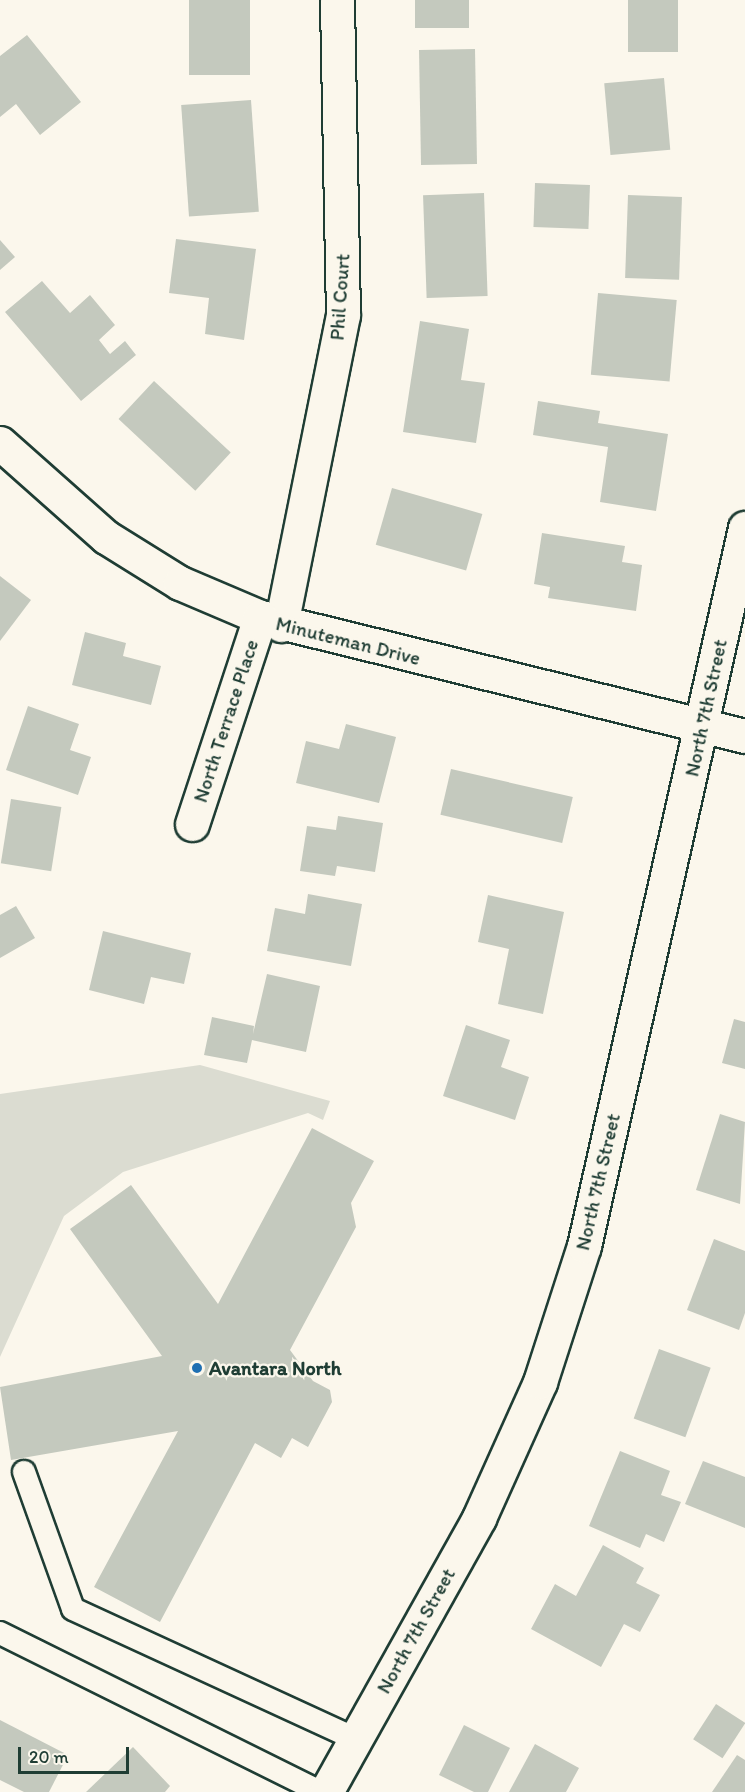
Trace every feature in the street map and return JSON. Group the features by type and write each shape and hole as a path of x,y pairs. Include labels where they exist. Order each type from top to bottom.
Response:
{"street":[{"name":"Phil Court","path":"271,621 342,315 337,0"},
{"name":"Minuteman Drive","path":"0,443 106,537 180,582 271,621 701,728 745,736"},
{"name":"North 7th Street","path":"326,1792 479,1518 540,1382 584,1246 745,528"},
{"name":"North Terrace Place","path":"192,824 271,621"}],"lane":[{"path":"24,1472 73,1609 356,1738"},
{"path":"0,1633 320,1792"}],"shaded area":[{"path":"200,1065 330,1101 323,1120 308,1113 123,1172 64,1216 0,1357 0,1094"}],"building":[{"path":"189,0 250,0 250,75 189,75"},
{"path":"415,0 469,0 469,28 415,28"},
{"path":"628,0 678,0 678,52 628,52"},
{"path":"27,35 81,102 40,135 16,104 0,117 0,56"},
{"path":"475,49 477,164 421,165 419,50"},
{"path":"664,78 670,150 611,155 604,83"},
{"path":"251,100 259,212 189,217 181,105"},
{"path":"535,183 590,185 588,229 533,227"},
{"path":"484,193 488,296 427,298 423,195"},
{"path":"628,195 682,197 679,280 625,278"},
{"path":"176,239 256,249 244,340 205,334 209,298 169,293"},
{"path":"0,240 15,257 0,270"},
{"path":"42,281 70,313 90,295 115,325 99,340 110,354 125,341 136,355 81,401 5,312"},
{"path":"598,293 677,300 670,382 591,375"},
{"path":"420,321 469,329 461,380 485,383 476,443 403,432"},
{"path":"154,381 231,453 195,491 119,419"},
{"path":"538,401 600,411 598,423 668,434 656,511 600,502 608,447 533,435"},
{"path":"392,488 482,514 466,571 376,545"},
{"path":"542,533 625,546 622,562 642,565 636,611 548,598 550,587 534,584"},
{"path":"0,576 31,600 0,641"},
{"path":"85,632 126,643 123,656 161,666 151,705 72,685"},
{"path":"28,706 79,724 70,750 91,757 78,795 6,770"},
{"path":"346,724 396,737 379,803 296,783 306,741 339,749"},
{"path":"451,769 573,797 562,843 440,815"},
{"path":"11,799 61,807 51,871 1,863"},
{"path":"338,816 383,823 375,872 337,866 335,876 300,871 307,826 336,830"},
{"path":"308,894 362,904 351,966 267,951 275,908 305,914"},
{"path":"488,895 564,912 543,1014 498,1004 509,949 478,942"},
{"path":"16,906 35,938 0,958 0,915"},
{"path":"103,931 191,953 184,984 151,977 144,1004 89,990"},
{"path":"267,974 320,986 306,1052 252,1040 247,1063 204,1055 212,1017 254,1026 253,1034"},
{"path":"734,1019 745,1022 745,1069 722,1063"},
{"path":"466,1025 510,1040 501,1067 529,1077 515,1120 443,1096"},
{"path":"720,1114 745,1122 740,1204 696,1190"},
{"name":"Avantara North","path":"312,1128 374,1161 351,1203 356,1227 290,1350 313,1381 330,1390 332,1402 308,1447 292,1438 281,1458 255,1443 160,1622 94,1587 178,1431 11,1460 0,1387 162,1356 70,1229 131,1185 218,1304"},
{"path":"714,1239 745,1251 745,1313 739,1330 687,1310"},
{"path":"659,1349 711,1368 685,1437 634,1419"},
{"path":"620,1451 670,1471 661,1495 681,1502 664,1542 646,1534 640,1548 589,1526"},
{"path":"703,1461 745,1477 745,1528 685,1504"},
{"path":"603,1545 644,1568 636,1583 660,1595 640,1632 624,1624 601,1667 531,1629 555,1584 576,1596"},
{"path":"716,1704 745,1723 722,1758 693,1739"},
{"path":"0,1720 68,1755 49,1792 24,1792 0,1780"},
{"path":"464,1725 510,1748 488,1792 474,1792 439,1775"},
{"path":"535,1744 579,1768 566,1792 509,1792"},
{"path":"133,1747 170,1786 165,1792 86,1792"},
{"path":"737,1755 745,1760 745,1792 712,1792"}],"place":[{"name":"Avantara North","path":"197,1368"}]}
